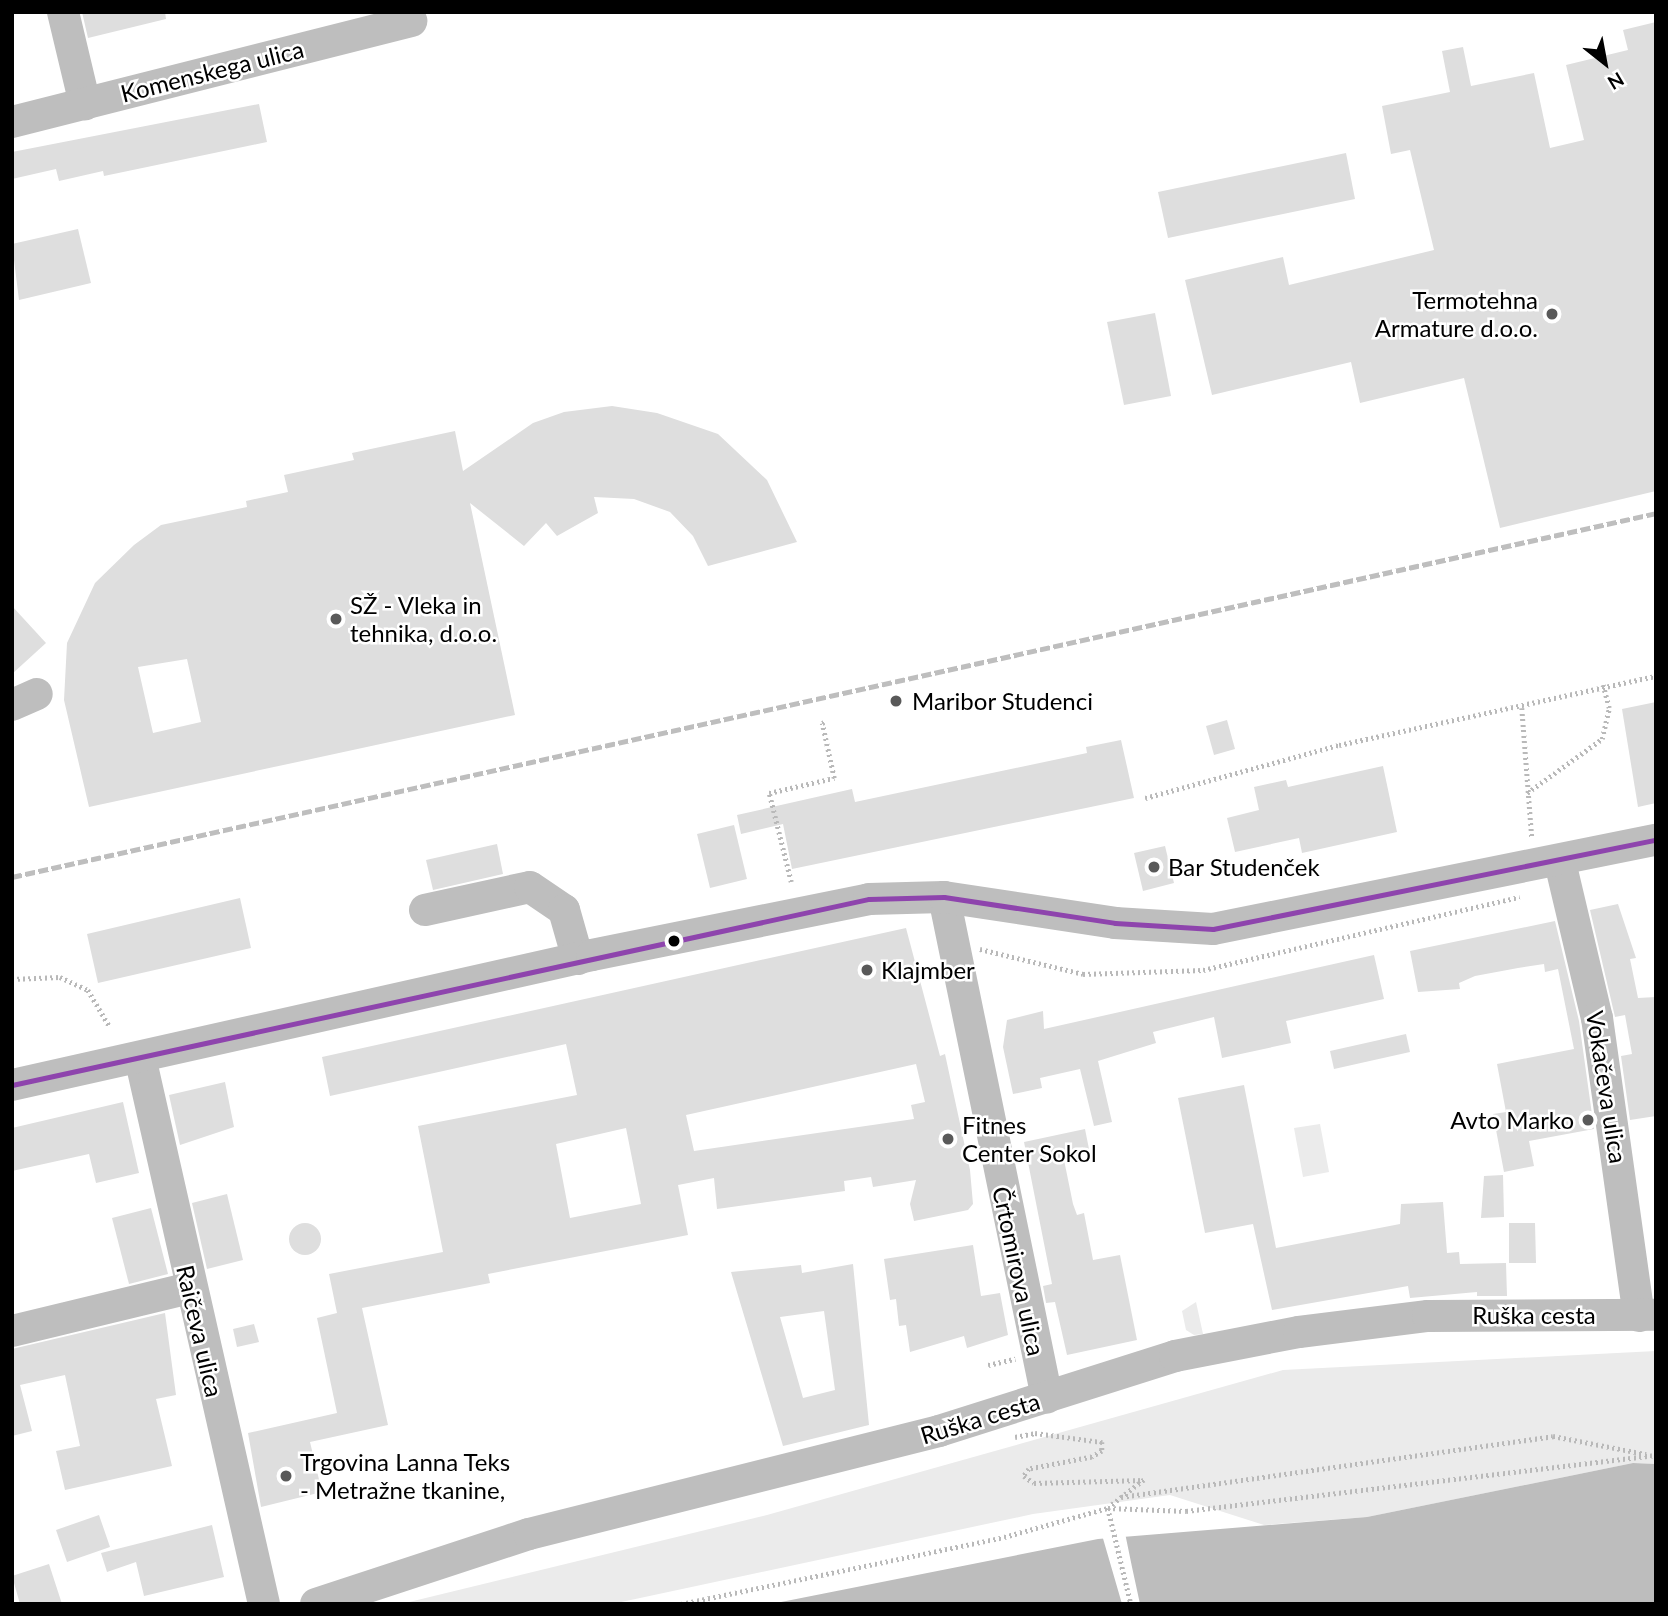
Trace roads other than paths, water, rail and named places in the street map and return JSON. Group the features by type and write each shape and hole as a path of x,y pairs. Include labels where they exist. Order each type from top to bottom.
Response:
{"street":[{"path":"63,12 85,104"},
{"name":"Komenskega ulica","path":"12,122 411,20"},
{"path":"12,1085 578,959 869,899 944,897 1115,923 1213,929 1549,864 1656,840"},
{"name":"Vokačeva ulica","path":"1549,864 1597,1018 1647,1315"},
{"path":"425,910 530,887 564,909 578,959"},
{"name":"Črtomirova ulica","path":"944,897 1047,1398"},
{"name":"Raičeva ulica","path":"140,1056 190,1288 264,1604"},
{"path":"12,1331 190,1288"},
{"name":"Ruška cesta","path":"316,1604 529,1534 939,1431 1175,1356 1299,1332 1428,1316 1647,1315"}],"railway":[{"path":"12,877 1656,513"}],"place":[{"name":"Termotehna Armature d.o.o.","path":"1552,314"},
{"name":"SŽ - Vleka in tehnika, d.o.o.","path":"336,619"},
{"name":"Maribor Studenci","path":"896,701"},
{"name":"Bar Studenček","path":"1154,867"},
{"name":"Klajmber","path":"867,970"},
{"name":"Avto Marko","path":"1588,1120"},
{"name":"Fitnes Center Sokol","path":"948,1139"},
{"name":"Trgovina Lanna Teks - Metražne tkanine,","path":"286,1476"}]}
